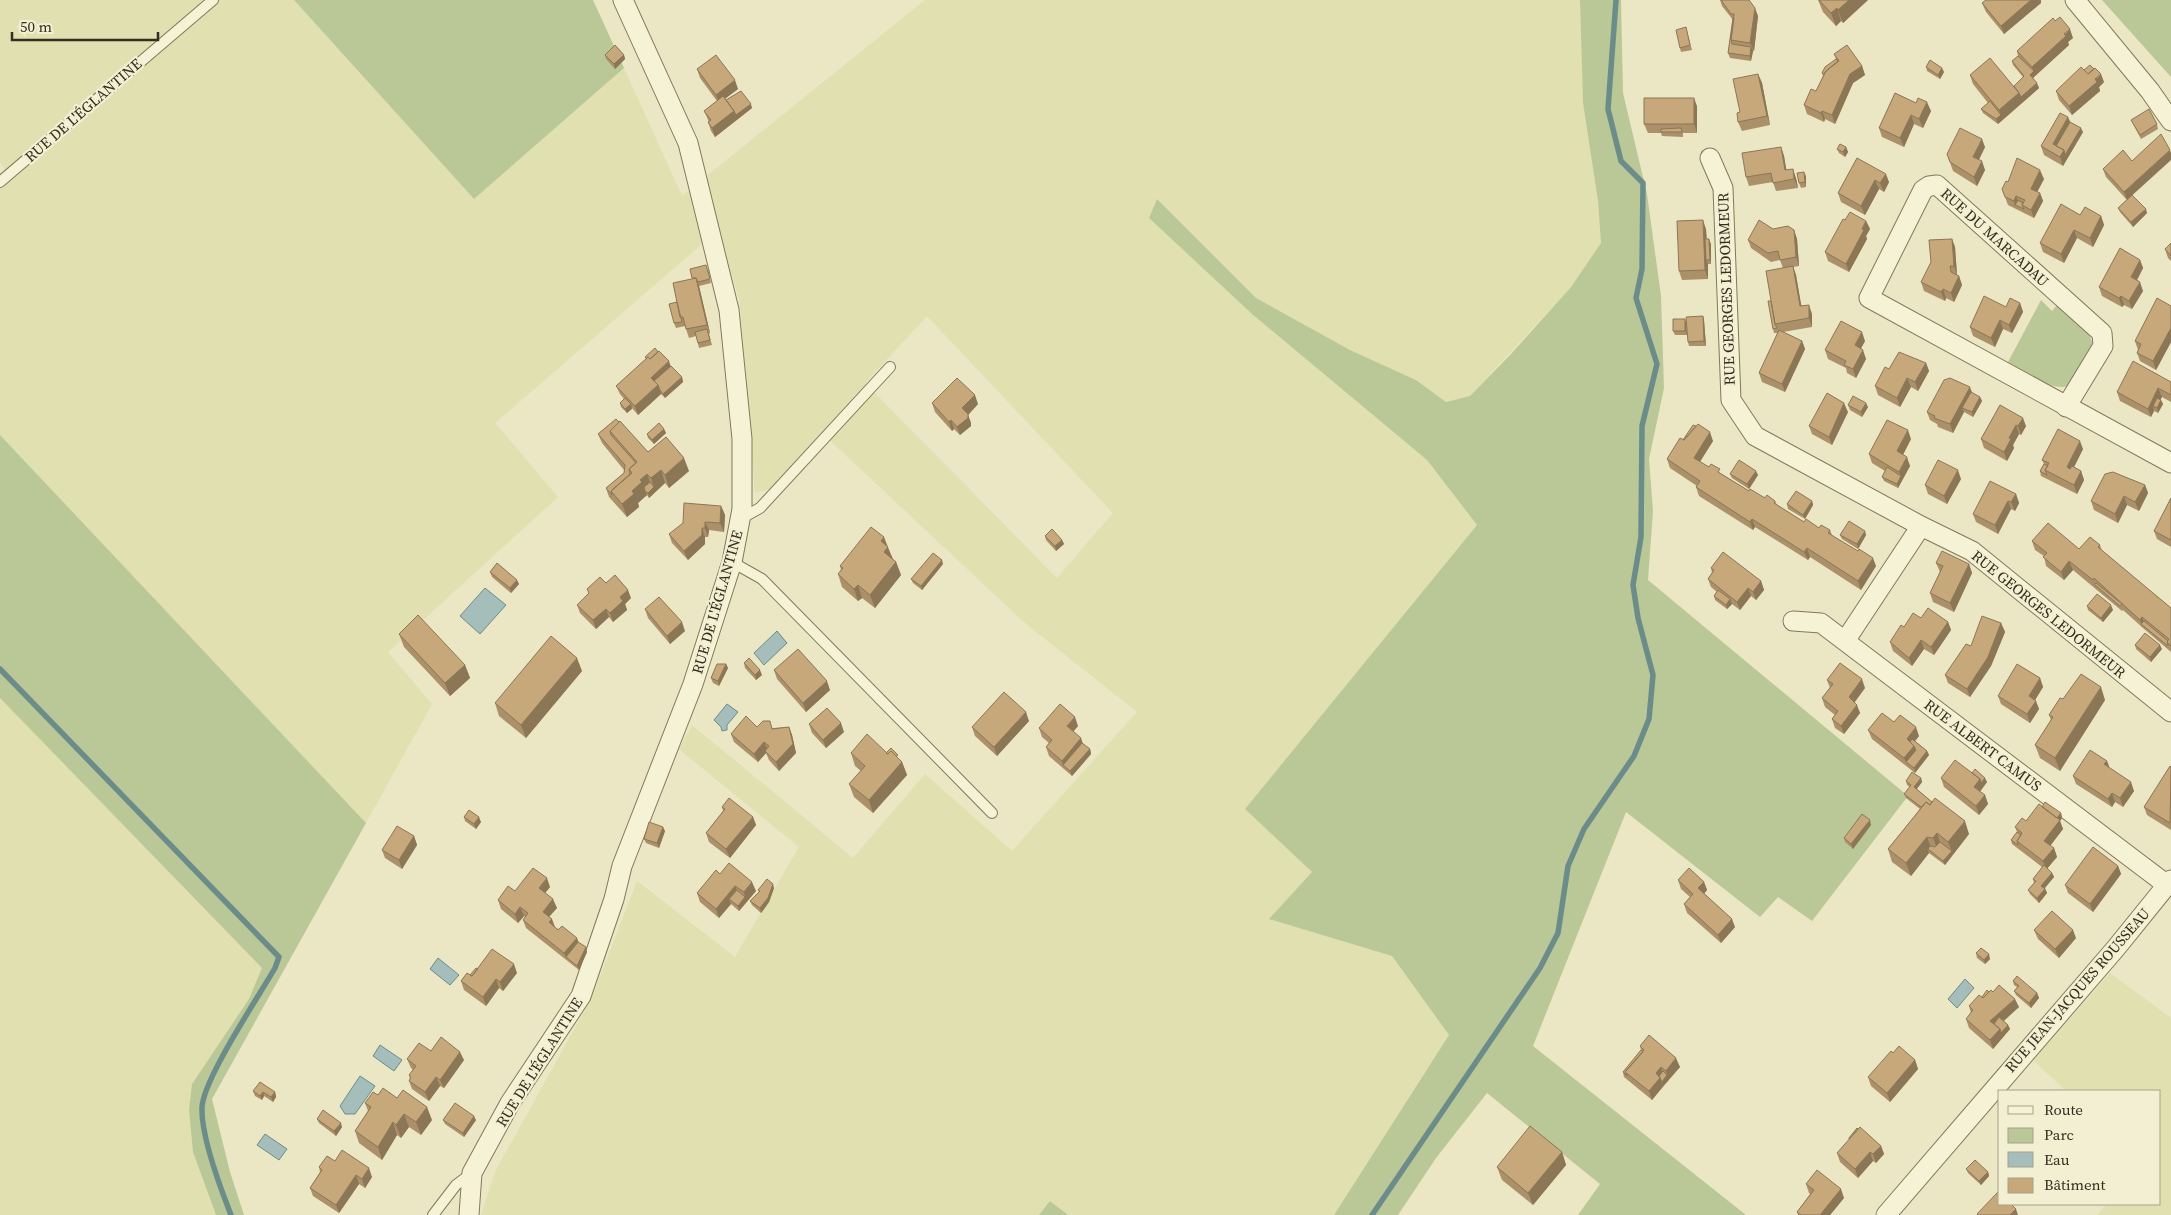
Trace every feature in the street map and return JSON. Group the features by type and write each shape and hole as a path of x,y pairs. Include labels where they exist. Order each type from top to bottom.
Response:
{"street":[{"name":"RUE DE L'ÉGLANTINE","path":"469,1215 472,1173 510,1103 581,996 614,900 622,866 693,684 732,562 740,519 742,439 729,310 688,143 623,0"},
{"path":"2074,0 2150,91 2171,121"},
{"name":"RUE GEORGES LEDORMEUR","path":"1710,158 1723,188 1731,400 1755,436 1921,526 1972,551 2171,712"},
{"name":"RUE DU MARCADAU","path":"2066,407 2103,346 2105,340 2102,333 1937,185 1929,186 1923,190 1869,298 2066,407 2171,463"},
{"path":"1845,641 1921,526"},
{"name":"RUE ALBERT CAMUS","path":"1793,621 1821,623 2169,882"},
{"name":"RUE JEAN-JACQUES ROUSSEAU","path":"1886,1215 2116,948 2169,882"}],"lane":[{"name":"RUE DE L'ÉGLANTINE","path":"0,182 212,0"},
{"path":"740,519 760,508 890,367"},
{"path":"732,562 762,579 992,813"},
{"name":"RUE DE L'ÉGLANTINE","path":"433,1215 456,1185 472,1173"}],"green space":[{"path":"0,0 294,0 474,199 624,68 682,196 925,0 1580,0 1583,103 1598,201 1601,243 1571,287 1470,396 1446,402 1416,380 1350,350 1256,298 1157,199 1149,218 1252,314 1427,460 1477,525 1245,809 1312,872 1270,919 1392,956 1449,1035 1334,1215 1068,1215 1050,1201 1039,1215 481,1215 495,1172 592,997 637,881 735,957 799,847 679,749 692,725 853,858 925,774 1012,851 1137,712 1025,623 823,434 772,489 755,492 739,298 717,231 495,423 558,497 388,652 432,704 366,823 0,435 0,184 10,175 0,163","holes":["927,316 1113,513 1057,578 865,383"]},
{"path":"294,0 593,0 624,68 474,199"},
{"path":"1580,0 1621,0 1623,93 1647,194 1661,296 1664,388 1649,459 1653,511 1648,580 1908,796 1812,921 1778,897 1760,917 1626,812 1533,1046 1746,1215 1578,1215 1600,1184 1487,1093 1436,1158 1398,1215 1334,1215 1449,1035 1392,956 1269,919 1312,872 1245,809 1477,525 1427,460 1252,314 1149,218 1157,199 1256,298 1350,350 1416,380 1446,402 1470,396 1511,354 1571,287 1601,243 1598,201 1583,103"},
{"path":"2102,0 2171,0 2171,77"},
{"path":"2041,300 2052,311 2057,305 2089,334 2093,344 2068,386 2061,387 2046,383 2008,362"},
{"path":"0,435 366,823 212,1099 230,1172 244,1215 216,1215 193,1152 189,1110 192,1084 249,999 262,968 0,698"},
{"path":"0,698 263,968 250,999 192,1084 193,1152 216,1215 0,1215"},
{"path":"2110,973 2171,1018 2171,1215 2097,1215 2106,1205 2161,1205 2161,1090 2065,1090 2033,1060"},
{"path":"1050,1201 1068,1215 1039,1215"}],"water":[{"path":"485,588 506,605 480,634 460,616"},
{"path":"777,631 787,643 764,665 754,653"},
{"path":"727,704 738,712 727,725 727,730 722,731 721,727 714,720"},
{"path":"438,958 459,975 450,985 430,969"},
{"path":"1965,979 1974,988 1957,1008 1948,999"},
{"path":"380,1045 402,1060 394,1071 373,1056"},
{"path":"360,1076 375,1086 355,1114 345,1114 340,1106"},
{"path":"265,1134 287,1149 279,1160 257,1145"}],"building":[{"path":"1721,0 1749,0 1755,8 1750,43 1731,40 1734,14 1731,14"},
{"path":"1819,0 1849,0 1838,10 1837,8 1831,13"},
{"path":"1986,0 2031,0 2001,26 1982,3"},
{"path":"2060,17 2070,29 2064,34 2066,36 2032,67 2017,51 2053,18 2055,21"},
{"path":"1733,18 1732,44 1751,47 1750,56 1728,53"},
{"path":"1686,27 1690,45 1680,48 1676,30"},
{"path":"615,45 624,55 614,64 605,55"},
{"path":"1847,45 1862,66 1850,74 1832,115 1822,111 1821,113 1804,105 1811,89 1816,91 1826,71 1839,61 1834,54"},
{"path":"716,55 735,80 716,95 697,69"},
{"path":"2018,56 2034,71 2030,75 2037,83 2021,97 2014,86 2024,76 2012,61"},
{"path":"1990,58 2019,93 1999,110 1970,75"},
{"path":"1836,59 1838,61 1824,74 1822,73 1825,67"},
{"path":"1930,60 1942,68 1938,75 1926,67"},
{"path":"2090,65 2094,69 2088,74 2084,70"},
{"path":"2081,67 2088,74 2095,68 2101,74 2095,79 2097,82 2069,106 2056,91"},
{"path":"1758,74 1767,116 1738,122 1737,113 1740,112 1733,79"},
{"path":"741,91 751,104 736,115 726,100"},
{"path":"1895,93 1916,103 1918,98 1927,102 1919,119 1911,115 1900,138 1879,128"},
{"path":"723,96 734,111 712,128 708,122 711,120 704,111"},
{"path":"1644,98 1694,98 1694,124 1644,124"},
{"path":"1990,101 2001,115 1996,119 1981,109"},
{"path":"2149,109 2157,124 2140,135 2131,120"},
{"path":"2060,113 2068,117 2053,144 2064,150 2060,157 2041,146"},
{"path":"2070,122 2081,128 2065,155 2064,150 2056,146"},
{"path":"1681,128 1682,132 1661,132 1661,129"},
{"path":"1960,128 1982,139 1973,157 1982,161 1974,177 1950,162 1947,154"},
{"path":"2161,134 2170,150 2124,192 2103,169 2123,150 2132,161"},
{"path":"1840,144 1846,147 1843,152 1837,149"},
{"path":"1781,147 1785,170 1793,169 1794,179 1773,183 1771,173 1746,177 1742,153"},
{"path":"1857,158 1886,174 1880,183 1875,180 1861,206 1838,193"},
{"path":"2017,158 2040,170 2031,189 2040,193 2031,210 2022,205 2025,200 2016,196 2014,201 2005,197 2002,189 2006,181 2008,182"},
{"path":"1804,172 1805,182 1799,183 1797,173"},
{"path":"2132,195 2146,209 2131,222 2118,208"},
{"path":"2018,200 2023,203 2024,209 2015,205"},
{"path":"2061,204 2080,215 2085,207 2101,216 2090,238 2074,230 2061,254 2040,243"},
{"path":"1850,212 1866,221 1862,229 1864,230 1846,264 1825,252 1843,219 1845,220"},
{"path":"1703,220 1705,270 1679,271 1677,221"},
{"path":"1759,220 1773,229 1788,226 1794,230 1796,257 1780,260 1778,251 1768,253 1748,240"},
{"path":"1705,239 1709,239 1710,260 1706,260"},
{"path":"1952,239 1954,266 1950,266 1951,272 1959,276 1951,293 1943,289 1941,292 1921,282 1931,262 1929,240"},
{"path":"2171,243 2171,256 2165,249"},
{"path":"2120,248 2140,260 2131,277 2140,282 2129,301 2121,296 2119,298 2099,287"},
{"path":"706,265 710,279 698,282 696,278 692,278 690,269"},
{"path":"1793,266 1800,306 1809,305 1809,318 1775,324 1766,271"},
{"path":"696,278 707,325 686,329 683,317 680,317 673,283"},
{"path":"1984,296 2006,307 2010,298 2020,303 2009,325 2000,320 1991,338 1970,327"},
{"path":"2157,298 2171,306 2171,328 2153,361 2137,353 2141,344 2135,341"},
{"path":"1768,301 1771,301 1777,328 1773,329"},
{"path":"677,302 682,322 674,323 669,304"},
{"path":"1703,316 1704,341 1688,342 1686,317"},
{"path":"1673,319 1685,319 1685,331 1673,331"},
{"path":"1841,321 1862,332 1855,345 1863,350 1853,369 1844,365 1846,361 1825,350"},
{"path":"707,329 710,340 698,343 695,332"},
{"path":"1779,330 1802,341 1782,384 1759,373"},
{"path":"655,348 658,352 650,359 645,357"},
{"path":"659,351 669,361 651,378 658,385 635,406 616,386 648,357 650,359"},
{"path":"1899,352 1926,363 1915,382 1907,378 1897,398 1875,386 1885,367 1889,369"},
{"path":"2133,361 2171,382 2171,395 2158,388 2148,409 2117,392"},
{"path":"671,366 682,377 663,394 654,381"},
{"path":"957,378 975,395 962,408 968,414 968,418 957,427 951,420 949,422 932,403"},
{"path":"1950,378 1970,387 1950,424 1934,418 1935,416 1927,412 1944,380"},
{"path":"1971,392 1980,397 1972,412 1962,408"},
{"path":"1827,393 1844,403 1829,437 1809,426"},
{"path":"1853,396 1866,403 1861,412 1848,405"},
{"path":"625,398 631,404 625,409 620,403"},
{"path":"2157,398 2161,400 2157,408 2153,406"},
{"path":"2000,405 2023,418 2018,426 2016,425 2004,452 1981,439"},
{"path":"616,419 619,422 610,431 611,435 636,463 629,469 630,474 611,491 612,495 606,488 624,473 625,465 598,434"},
{"path":"1887,420 1908,430 1897,451 1907,457 1899,472 1869,454"},
{"path":"620,421 648,452 666,437 684,458 665,475 661,470 651,478 647,474 640,480 642,482 632,491 634,494 622,504 611,491 632,473 629,469 637,462 610,431"},
{"path":"659,423 664,429 652,440 647,434"},
{"path":"1698,424 1710,432 1694,458 1709,467 1711,464 1720,469 1718,472 1749,491 1750,489 1765,498 1767,495 1775,501 1774,503 1804,522 1806,519 1819,528 1821,525 1830,530 1828,533 1873,558 1858,581 1807,548 1804,552 1752,519 1750,522 1696,487 1700,481 1667,459 1680,438 1684,440"},
{"path":"1693,425 1696,426 1683,440"},
{"path":"2058,429 2080,441 2067,467 2070,469 2072,466 2081,471 2074,485 2045,470 2049,463 2042,460"},
{"path":"1739,460 1756,471 1747,484 1730,474"},
{"path":"1938,460 1958,470 1944,496 1925,485"},
{"path":"2044,464 2048,466 2045,470 2047,475 2040,471"},
{"path":"1887,467 1901,476 1897,484 1882,477"},
{"path":"2113,472 2145,485 2135,502 2124,496 2115,514 2091,501 2105,474"},
{"path":"1990,481 2016,494 2011,502 2008,501 1995,525 1973,514"},
{"path":"650,482 654,487 648,493 644,487"},
{"path":"1796,491 1812,501 1803,515 1787,504"},
{"path":"2171,498 2171,540 2154,531"},
{"path":"684,503 721,506 720,523 705,522 705,528 702,528 702,535 684,551 669,534 683,523"},
{"path":"1849,521 1865,531 1857,544 1840,535"},
{"path":"2048,523 2079,549 2090,537 2100,545 2098,547 2171,608 2171,646 2167,642 2169,639 2142,617 2140,620 2094,578 2093,580 2069,561 2061,572 2043,557 2047,553 2032,541"},
{"path":"871,527 884,537 881,541 888,547 884,552 896,562 870,595 858,585 854,589 838,574 843,568 840,566"},
{"path":"1052,529 1062,540 1055,546 1045,536"},
{"path":"1942,551 1969,564 1950,603 1930,593 1943,566 1936,563"},
{"path":"1723,552 1761,581 1753,592 1748,588 1737,602 1708,579 1714,570 1711,568"},
{"path":"933,553 942,560 921,586 911,579"},
{"path":"497,563 517,580 510,588 490,572"},
{"path":"615,575 628,590 620,597 623,601 610,613 606,609 593,620 577,605 589,593 587,589 600,577 606,583"},
{"path":"2096,583 2122,604 2120,606 2094,584"},
{"path":"1718,590 1730,599 1726,605 1714,596"},
{"path":"2097,594 2111,605 2101,618 2087,606"},
{"path":"659,597 682,622 667,636 645,609"},
{"path":"1928,608 1948,622 1931,647 1921,640 1909,658 1890,642 1901,625 1904,627 1913,613 1921,618"},
{"path":"418,615 465,665 445,683 399,634"},
{"path":"1982,616 2001,623 1988,657 1967,689 1945,675 1966,644 1971,646"},
{"path":"2144,621 2168,641 2168,646 2141,624"},
{"path":"2145,633 2160,645 2150,657 2135,645"},
{"path":"551,636 577,658 521,725 495,703"},
{"path":"798,649 827,681 803,703 774,670"},
{"path":"749,658 760,670 755,675 744,663"},
{"path":"1840,663 1862,679 1849,697 1857,705 1841,726 1832,719 1838,711 1822,698 1833,684 1827,680"},
{"path":"717,664 726,664 718,681 711,678"},
{"path":"2017,664 2040,678 2029,696 2036,701 2027,714 1998,696"},
{"path":"2081,674 2101,687 2055,758 2035,745 2053,717 2049,715 2060,698 2063,699"},
{"path":"1004,692 1026,712 994,747 972,727"},
{"path":"1060,704 1075,717 1067,726 1081,738 1062,761 1046,747 1052,740 1039,728"},
{"path":"827,708 841,723 823,740 809,724"},
{"path":"1882,713 1894,722 1900,715 1916,727 1907,739 1914,746 1904,758 1868,730"},
{"path":"746,716 757,727 763,721 770,721 772,729 789,727 793,744 776,762 765,751 769,746 764,742 754,754 731,734"},
{"path":"867,734 888,754 891,751 902,762 869,800 849,784 865,766 851,753"},
{"path":"1912,739 1927,751 1914,768 1906,762 1916,750 1910,742"},
{"path":"1082,743 1090,749 1070,771 1063,765"},
{"path":"891,748 898,755 896,756 891,751 888,754 886,753"},
{"path":"2090,750 2107,761 2104,764 2131,782 2120,798 2112,793 2108,799 2073,776"},
{"path":"1955,760 1980,779 1974,787 1985,795 1976,806 1941,778"},
{"path":"2171,767 2170,823 2144,807"},
{"path":"1975,769 1985,778 1981,783 1980,779 1972,773"},
{"path":"1912,772 1921,778 1914,787 1932,802 1930,805 1926,802 1921,807 1904,794 1911,785 1906,781"},
{"path":"729,798 753,817 726,849 706,833 725,809 722,807"},
{"path":"1935,798 1965,821 1948,842 1937,833 1933,838 1927,837 1906,863 1888,849 1926,802 1930,805"},
{"path":"2045,802 2061,813 2057,818 2042,807"},
{"path":"2039,804 2060,820 2044,841 2054,848 2043,861 2017,841 2022,833 2015,827 2022,818 2026,821"},
{"path":"469,810 479,817 474,824 464,817"},
{"path":"1862,814 1870,820 1851,844 1844,838"},
{"path":"649,822 663,827 657,843 644,839"},
{"path":"397,826 414,836 399,860 382,850"},
{"path":"2017,832 2021,835 2017,841 2018,845 2011,840"},
{"path":"1940,842 1952,851 1943,861 1928,849 1930,846 1935,847"},
{"path":"2093,847 2118,866 2090,904 2065,885"},
{"path":"729,863 752,882 744,892 735,886 716,909 697,893 716,870 720,874"},
{"path":"2044,865 2052,873 2041,886 2045,889 2037,898 2028,890 2036,881 2033,879"},
{"path":"533,868 547,878 539,888 553,899 543,912 552,919 549,922 558,930 562,926 577,938 564,953 523,920 528,913 520,907 515,914 498,900 508,886 515,891"},
{"path":"1689,868 1704,882 1698,888 1732,919 1718,935 1684,904 1693,894 1678,880"},
{"path":"767,879 773,884 768,898 760,908 750,901 760,891 758,890"},
{"path":"737,890 745,897 738,906 729,899"},
{"path":"2052,911 2073,930 2055,949 2034,930"},
{"path":"578,942 586,947 577,966 566,957"},
{"path":"1981,948 1989,954 1984,960 1976,953"},
{"path":"492,949 514,964 500,982 496,979 483,997 461,981 467,973 472,976"},
{"path":"476,968 478,969 472,976 470,975"},
{"path":"2017,976 2037,993 2029,1003 2014,991 2019,986 2013,981"},
{"path":"1999,985 2015,999 1990,1021 2000,1029 1990,1040 1966,1019 1973,1010 1969,1006 1979,995 1983,998 1991,990 1993,992"},
{"path":"1987,990 1989,992 1983,998 1982,997"},
{"path":"1999,1017 2008,1025 2001,1033 2000,1029 1994,1024"},
{"path":"1649,1035 1676,1058 1666,1071 1661,1067 1656,1073 1660,1078 1649,1091 1625,1072 1644,1050 1640,1046"},
{"path":"441,1037 460,1052 440,1080 436,1077 425,1092 409,1081 411,1077 409,1075 416,1066 407,1059 419,1043 431,1051"},
{"path":"1899,1046 1915,1060 1887,1093 1868,1077 1891,1051 1893,1053"},
{"path":"1641,1050 1643,1052 1625,1072 1627,1076 1623,1072"},
{"path":"1663,1071 1667,1075 1662,1082 1659,1076"},
{"path":"260,1082 275,1092 271,1097 263,1092 260,1096 253,1091"},
{"path":"383,1088 397,1098 403,1090 427,1107 416,1122 404,1114 396,1125 393,1122 378,1147 355,1131 371,1107 365,1103 373,1092 378,1095"},
{"path":"455,1103 474,1116 463,1133 443,1120"},
{"path":"323,1110 341,1123 334,1131 317,1119"},
{"path":"1530,1126 1562,1152 1528,1193 1497,1167"},
{"path":"1860,1127 1881,1146 1873,1154 1870,1152 1855,1169 1837,1153"},
{"path":"342,1150 369,1168 362,1179 356,1175 336,1205 310,1188 322,1170 319,1167 327,1156 335,1161"},
{"path":"1975,1160 1988,1172 1979,1181 1966,1169"},
{"path":"1817,1170 1841,1189 1820,1215 1801,1215 1797,1212 1814,1190 1806,1184"},
{"path":"1998,1192 1998,1205 2012,1205 2016,1209 2010,1215 1977,1214"}],"waterway":[{"path":"1372,1215 1540,968 1558,933 1568,866 1584,829 1634,756 1649,719 1653,675 1638,618 1633,585 1641,537 1642,426 1657,364 1636,298 1642,269 1643,183 1621,161 1608,109 1616,0"},
{"path":"0,669 279,957 275,968 221,1059 204,1095 202,1108 208,1147 231,1215"}]}
